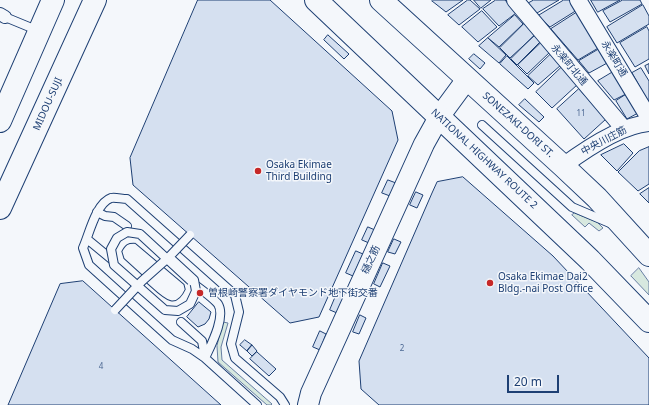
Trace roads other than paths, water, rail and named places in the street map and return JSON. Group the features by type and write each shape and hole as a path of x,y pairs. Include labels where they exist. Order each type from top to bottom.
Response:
{"highway":[{"path":"0,121 53,0"},
{"name":"MIDOU-SUJI","path":"0,208 95,0"},
{"name":"NATIONAL HIGHWAY ROUTE 2","path":"316,0 590,260 649,321"},
{"name":"SONEZAKI-DORI ST.","path":"381,0 597,198 649,255"}],"street":[{"name":"永楽町北通","path":"515,0 624,130"},
{"name":"永楽町通","path":"578,0 649,118"},
{"name":"樋之筋","path":"308,405 311,393 422,149 439,117 467,79"},
{"name":"中央川庄筋","path":"563,166 584,151 624,130 637,124 649,123"}],"lane":[{"path":"2,15 40,31"},
{"path":"482,125 572,207 624,229"},
{"path":"257,405 205,358 192,349 172,340 89,265 83,248 102,203 111,198 127,199 235,295 239,312 231,344 235,358 280,397 285,405"},
{"path":"97,212 105,216 114,217 128,226"},
{"path":"169,257 194,280 196,291 190,304 178,311 165,310 114,265 111,249 117,238 127,232 140,234 191,281 217,304 220,312 219,323 205,358"},
{"path":"115,310 142,281 169,257 190,235"},
{"path":"87,239 166,305 176,306 186,300 190,290 188,282 138,239 129,238 121,242 117,251 120,261 142,281"},
{"path":"181,322 202,341 205,358"}],"place":[{"name":"Osaka Ekimae Third Building","path":"258,171"},
{"name":"Osaka Ekimae Dai2 Bldg.-nai Post Office","path":"490,283"},
{"name":"曽根崎警察署ダイヤモンド地下街交番","path":"200,293"}]}
